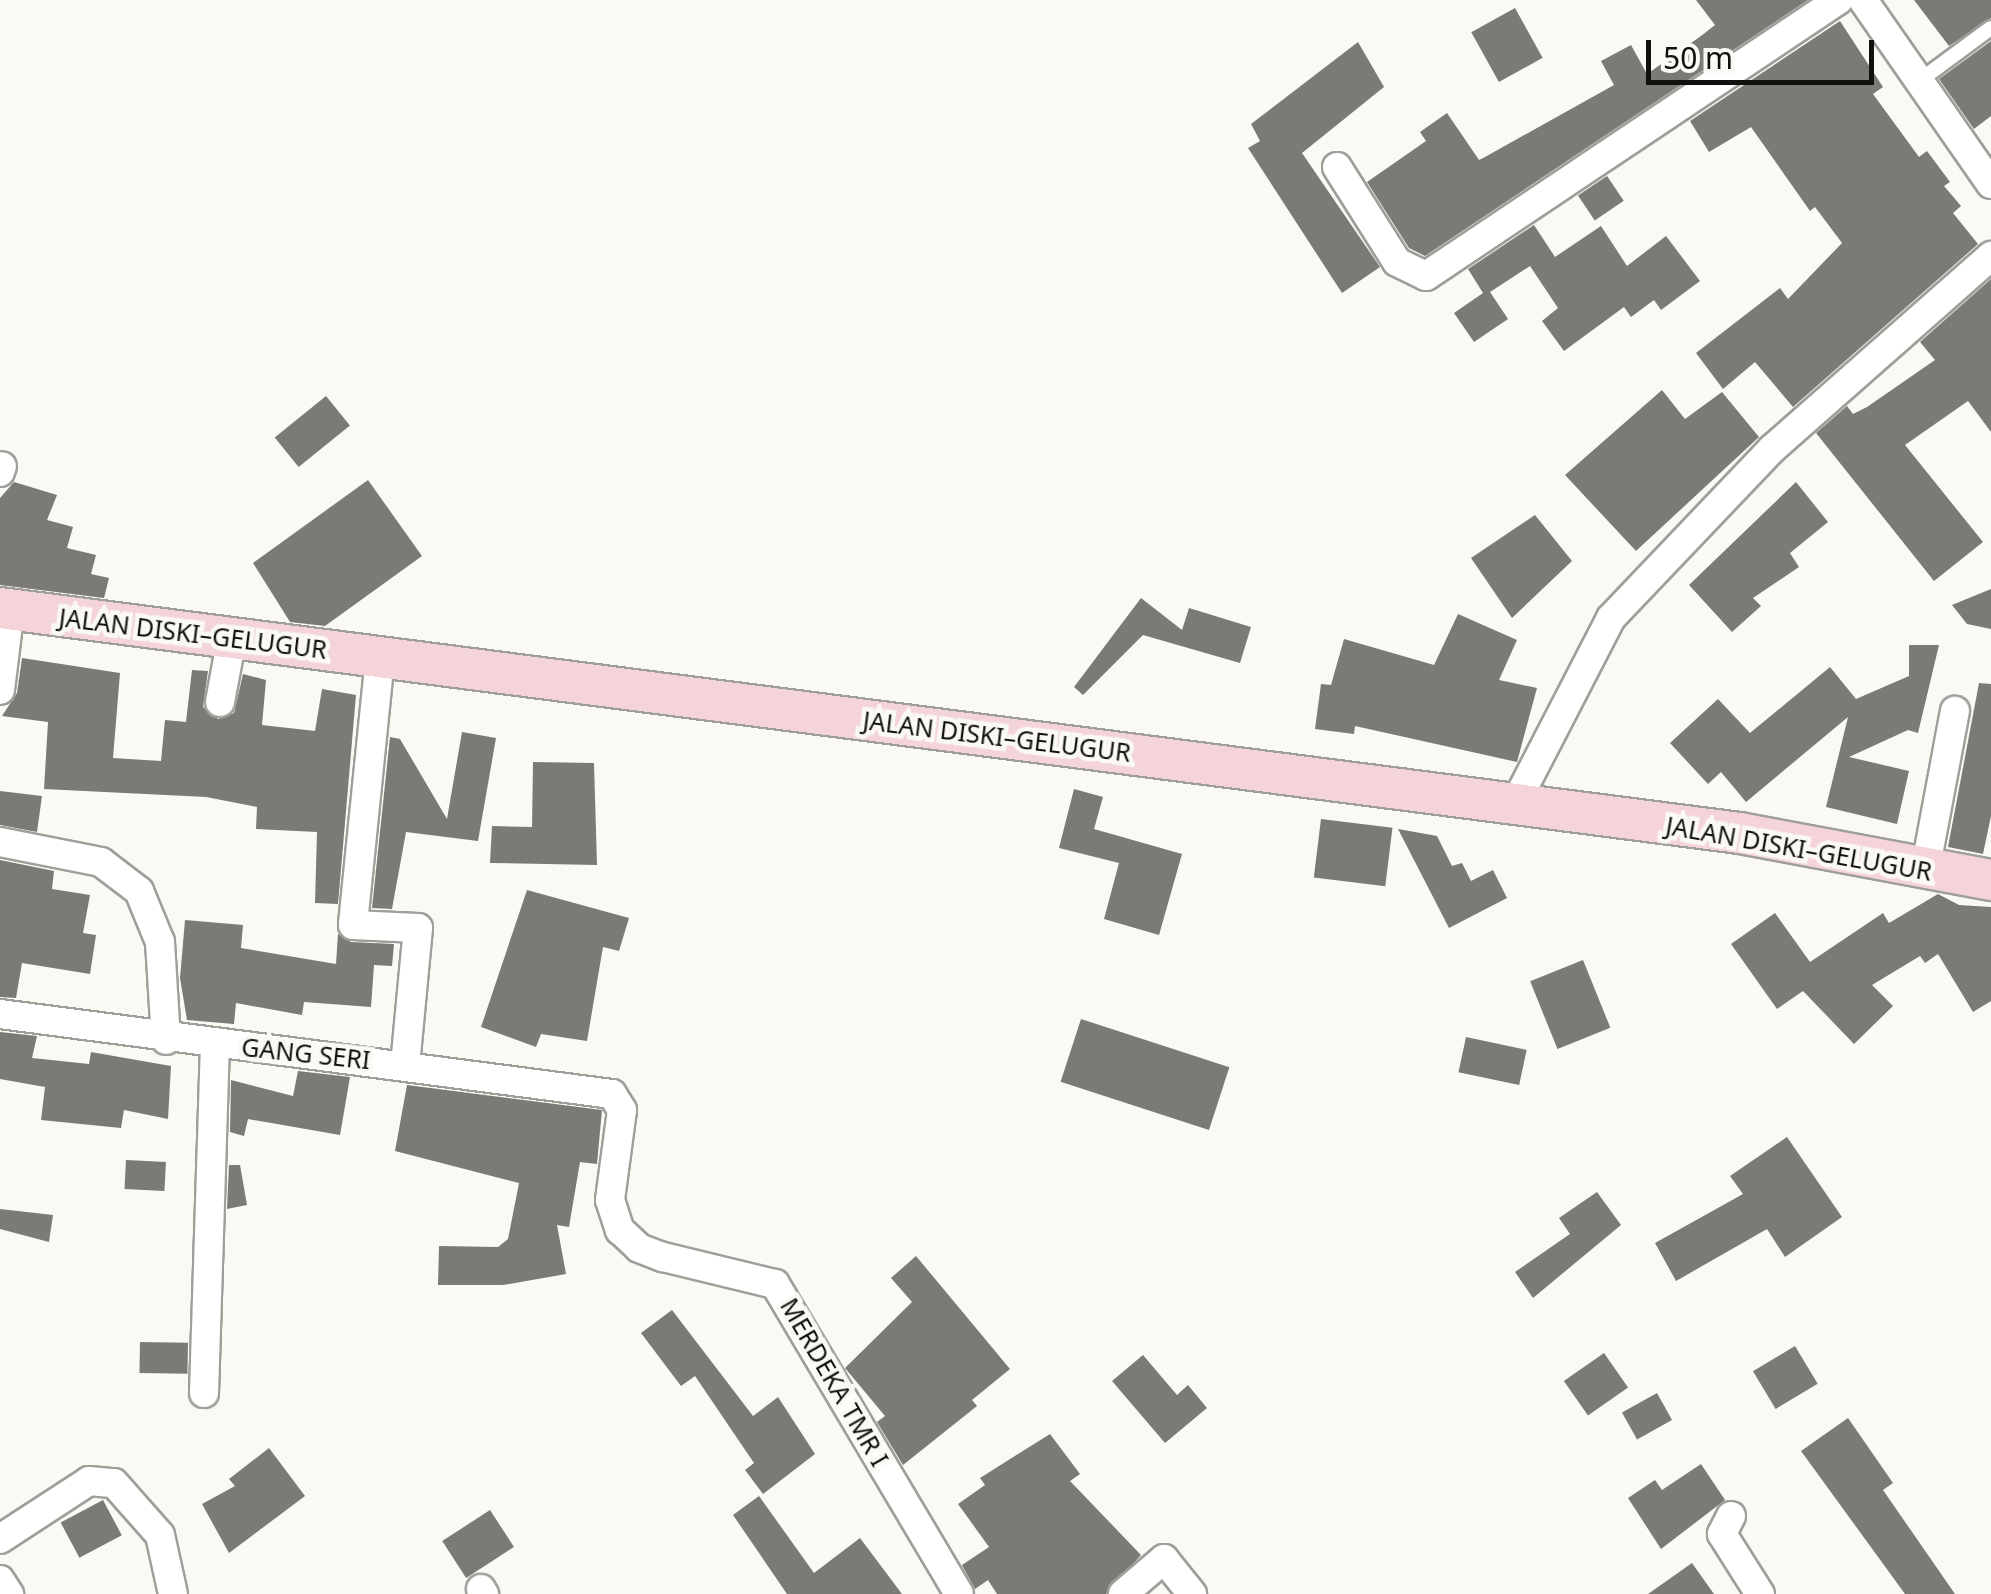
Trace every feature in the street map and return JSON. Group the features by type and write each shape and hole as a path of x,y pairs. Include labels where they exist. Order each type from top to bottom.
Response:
{"main road":[{"name":"JALAN DISKI–GELUGUR","path":"5,608 1740,833 1925,871 1991,880"}],"street":[{"path":"1336,167 1397,262 1426,276 1839,0"},
{"path":"1863,0 1990,180"},
{"path":"1515,804 1611,618 1772,450 1991,256"},
{"path":"0,690 5,608"},
{"path":"220,702 232,636"},
{"path":"380,658 354,925 418,928 405,1064"},
{"path":"1925,871 1956,711"},
{"path":"0,842 102,862 138,891 160,942 166,1040"},
{"name":"GANG SERI","path":"0,1014 166,1040 405,1064 612,1094"},
{"path":"204,1393 215,1042"},
{"name":"MERDEKA TMR I","path":"612,1094 622,1110 610,1200 620,1230 639,1248 776,1284 959,1594"},
{"path":"0,1539 90,1481 114,1483 160,1536 173,1594"},
{"path":"1731,1516 1722,1534 1760,1594"},
{"path":"1123,1594 1164,1558 1192,1594"},
{"path":"0,1580 9,1594"}],"lane":[{"path":"1919,81 1991,28"}],"building":[{"path":"1696,0 1808,0 1425,256 1409,248 1367,182 1426,141 1420,132 1447,113 1479,160 1614,85 1601,61 1631,45 1647,74 1701,36 1715,25"},
{"path":"1914,0 1991,0 1991,18 1949,46"},
{"path":"1515,8 1543,58 1499,82 1471,32"},
{"path":"1840,21 1883,87 1873,94 1919,157 1927,151 1950,182 1944,186 1961,206 1953,213 1978,244 1793,407 1755,362 1723,389 1696,353 1780,288 1788,299 1842,243 1815,207 1810,211 1751,127 1709,152 1690,121"},
{"path":"1991,41 1991,116 1974,129 1939,79"},
{"path":"1358,42 1384,87 1302,153 1380,267 1342,293 1248,148 1260,141 1251,124"},
{"path":"1607,176 1624,201 1595,220 1578,196"},
{"path":"1534,225 1555,257 1601,226 1627,266 1666,236 1700,281 1661,310 1654,300 1631,317 1624,307 1564,351 1542,321 1558,308 1530,266 1490,292 1508,319 1474,342 1454,313 1483,293 1468,269"},
{"path":"1991,279 1991,432 1968,401 1905,445 1983,542 1934,581 1816,433 1847,406 1853,414 1867,407 1935,360 1920,342"},
{"path":"1662,390 1685,419 1722,392 1759,437 1636,551 1565,475"},
{"path":"326,396 350,426 299,467 275,438"},
{"path":"368,480 422,556 325,626 290,622 253,563"},
{"path":"14,482 57,495 47,520 73,527 67,548 96,555 91,574 109,578 104,598 0,585 0,498"},
{"path":"1796,482 1828,522 1790,553 1799,567 1753,598 1761,606 1732,632 1689,585"},
{"path":"1535,515 1572,561 1512,618 1471,558"},
{"path":"1991,589 1991,629 1967,624 1952,605"},
{"path":"1141,598 1182,630 1189,608 1251,627 1240,663 1143,635 1083,695 1074,687"},
{"path":"1458,614 1517,640 1499,680 1537,688 1517,762 1355,726 1354,734 1315,729 1321,684 1331,685 1344,639 1434,665"},
{"path":"1909,645 1939,645 1918,733 1908,730 1849,757 1909,771 1897,824 1826,807 1848,717 1746,802 1721,772 1708,784 1670,743 1718,699 1750,733 1830,667 1856,699 1909,676"},
{"path":"22,658 120,673 113,758 161,761 165,720 186,722 192,670 208,671 203,707 218,719 234,713 243,674 266,680 262,725 315,731 322,689 356,695 338,904 315,903 317,832 256,829 257,807 206,797 44,789 48,722 2,716 17,693"},
{"path":"1979,683 1991,684 1991,816 1983,854 1948,847"},
{"path":"462,732 496,738 478,841 406,832 392,909 372,908 390,737 400,739 447,819"},
{"path":"533,762 594,763 597,865 490,863 492,826 532,827"},
{"path":"1074,789 1103,797 1094,829 1182,854 1159,935 1104,919 1119,863 1059,848"},
{"path":"0,791 42,796 37,832 0,825"},
{"path":"1321,819 1392,828 1385,886 1314,878"},
{"path":"1398,829 1437,836 1452,866 1462,863 1471,881 1493,870 1507,898 1449,928"},
{"path":"0,860 54,871 52,889 90,895 83,933 96,935 90,974 22,963 16,998 0,997"},
{"path":"527,890 629,918 619,951 603,947 587,1041 541,1034 536,1047 481,1027"},
{"path":"1938,894 1959,905 1991,907 1991,1001 1973,1012 1938,954 1925,963 1920,956 1872,985 1893,1006 1854,1044 1803,991 1777,1009 1731,944 1775,913 1810,962 1883,913 1889,923"},
{"path":"185,920 243,925 241,948 336,964 338,934 351,942 394,944 392,966 374,965 371,1007 304,1002 302,1015 236,1003 234,1024 187,1020 180,978"},
{"path":"1583,960 1610,1028 1557,1049 1530,981"},
{"path":"1081,1019 1229,1067 1209,1130 1061,1082"},
{"path":"0,1032 37,1036 32,1058 89,1064 91,1052 171,1066 168,1119 124,1110 121,1128 41,1120 45,1087 0,1079"},
{"path":"1466,1037 1527,1050 1519,1085 1459,1072"},
{"path":"298,1071 350,1077 340,1135 248,1119 244,1136 230,1132 231,1080 293,1096"},
{"path":"407,1085 602,1110 597,1164 580,1162 569,1227 557,1225 566,1274 503,1285 438,1285 439,1246 498,1247 508,1239 519,1183 395,1151"},
{"path":"1787,1137 1842,1217 1785,1257 1767,1229 1676,1281 1655,1243 1743,1194 1730,1176"},
{"path":"126,1160 166,1162 164,1191 124,1189"},
{"path":"229,1165 240,1165 247,1205 227,1209"},
{"path":"1597,1192 1621,1225 1533,1298 1515,1272 1570,1234 1559,1218"},
{"path":"0,1209 53,1215 49,1242 0,1229"},
{"path":"916,1256 1010,1369 972,1400 977,1406 903,1465 877,1422 885,1416 845,1368 912,1302 891,1278"},
{"path":"672,1310 753,1416 778,1397 815,1454 763,1494 745,1470 754,1463 695,1376 681,1386 641,1333"},
{"path":"140,1342 188,1343 187,1374 139,1373"},
{"path":"1795,1346 1818,1384 1776,1409 1753,1371"},
{"path":"1604,1353 1628,1387 1588,1416 1564,1381"},
{"path":"1143,1355 1177,1395 1188,1385 1207,1408 1165,1443 1112,1381"},
{"path":"1657,1393 1672,1420 1637,1440 1622,1412"},
{"path":"1848,1418 1893,1483 1883,1490 1955,1594 1905,1594 1801,1451"},
{"path":"1050,1434 1080,1474 1070,1481 1141,1555 1106,1594 997,1594 988,1580 975,1589 962,1565 989,1547 958,1504 985,1485 980,1478"},
{"path":"269,1448 305,1496 229,1553 202,1504 235,1486 229,1479"},
{"path":"1701,1464 1725,1500 1661,1549 1628,1498 1655,1480 1662,1490"},
{"path":"759,1496 814,1573 860,1538 902,1594 787,1594 733,1515"},
{"path":"103,1500 122,1535 79,1558 61,1523"},
{"path":"490,1510 514,1547 466,1578 442,1541"},
{"path":"1692,1563 1714,1594 1648,1594"}]}
